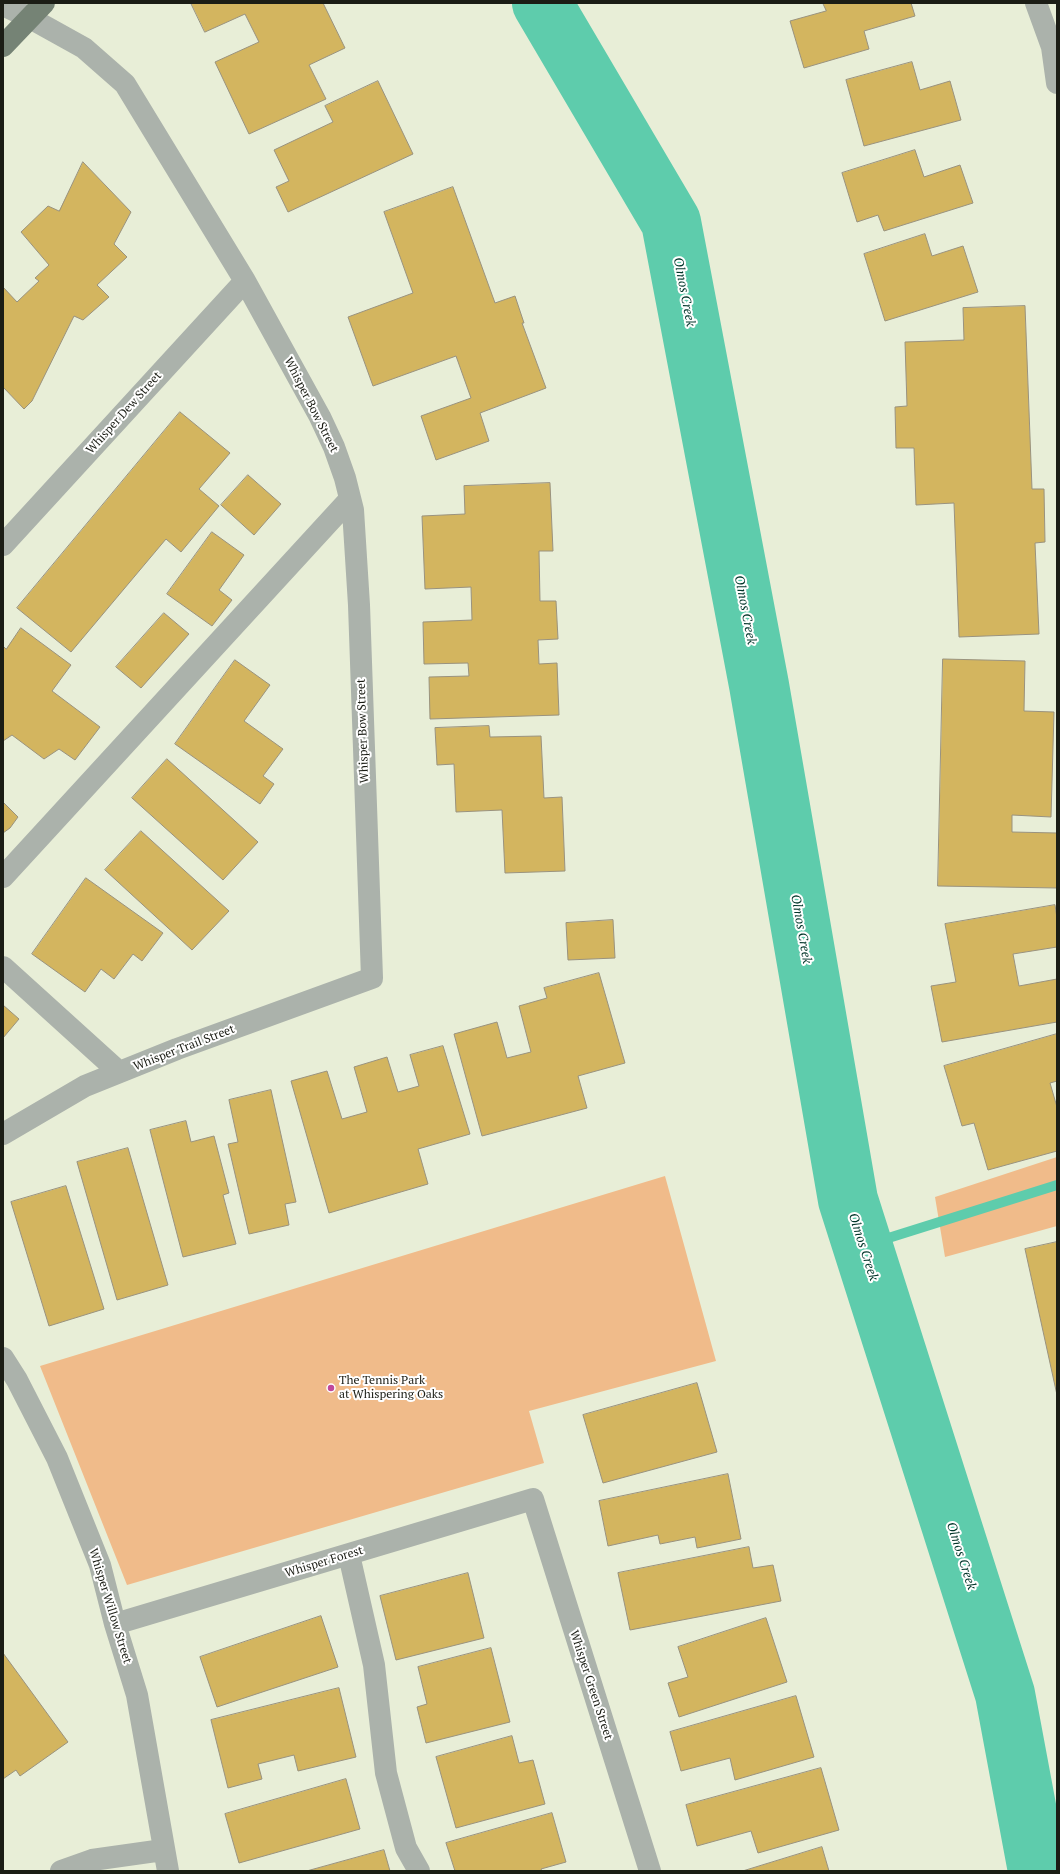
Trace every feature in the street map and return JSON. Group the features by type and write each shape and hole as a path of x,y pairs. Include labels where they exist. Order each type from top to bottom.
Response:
{"main road":[{"path":"3,46 37,10"}],"street":[{"path":"1036,3 1052,47 1057,83"},
{"name":"Whisper Bow Street","path":"3,5 37,10 125,84 245,282 320,418 334,447 353,510 359,605 372,978"},
{"name":"Whisper Dew Street","path":"3,545 245,282"},
{"path":"3,877 350,499"},
{"path":"3,967 119,1072"},
{"name":"Whisper Trail Street","path":"3,1134 85,1086 177,1049 372,978"},
{"name":"Whisper Willow Street","path":"3,1358 17,1380 58,1458 100,1565 137,1695 163,1850 168,1871"},
{"name":"Whisper Forest","path":"116,1624 533,1499"},
{"name":"Whisper Green Street","path":"533,1499 650,1871"},
{"path":"349,1554 374,1666 386,1773 406,1848 419,1871"},
{"path":"60,1871 92,1860 163,1850"}],"shaded area":[{"path":"1057,1157 1057,1226 945,1257 935,1197"},
{"name":"The Tennis Park at Whispering Oaks","path":"665,1176 716,1361 529,1411 544,1463 127,1585 40,1366"}],"building":[{"path":"191,3 323,3 345,48 309,65 326,99 249,134 215,62 259,42 245,14 205,32"},
{"path":"823,3 911,3 915,16 864,31 869,49 804,68 790,21 826,11"},
{"path":"912,62 920,90 950,81 961,120 864,146 846,80"},
{"path":"378,81 413,154 288,212 276,187 289,181 274,150 333,122 325,106"},
{"path":"915,150 924,177 960,165 973,203 884,231 878,215 857,222 842,173"},
{"path":"83,162 131,212 114,244 127,257 97,285 109,297 83,320 74,316 32,401 24,409 3,387 3,287 17,302 39,281 35,278 49,265 21,232 48,206 59,211"},
{"path":"453,187 495,303 515,296 524,323 522,323 546,388 480,413 489,441 436,460 421,416 471,398 456,356 373,386 348,317 413,293 384,212"},
{"path":"925,234 932,256 963,246 978,292 885,321 864,254"},
{"path":"1025,306 1032,489 1044,489 1045,542 1035,543 1039,634 959,637 954,503 916,505 914,448 896,448 895,407 907,406 905,342 964,340 963,308"},
{"path":"180,412 230,453 199,489 219,506 181,552 166,539 71,652 17,608"},
{"path":"248,475 281,504 254,535 221,505"},
{"path":"550,483 553,551 539,551 540,601 556,601 558,639 538,640 539,664 557,663 559,715 430,719 429,677 469,676 468,663 424,664 423,622 472,620 471,587 425,589 422,516 465,514 464,486"},
{"path":"212,532 244,555 219,590 232,600 212,626 167,594"},
{"path":"164,613 189,634 141,688 116,667"},
{"path":"21,628 71,665 52,691 100,727 75,760 59,749 44,759 12,735 3,741 3,646 6,649"},
{"path":"943,659 1025,661 1024,711 1054,712 1051,817 1012,815 1012,832 1057,833 1057,888 938,886"},
{"path":"235,660 270,685 244,721 283,749 263,776 274,784 260,804 175,744"},
{"path":"489,726 490,737 541,736 544,798 562,797 565,871 505,873 502,810 456,812 454,764 437,765 435,728"},
{"path":"167,759 258,842 223,880 132,798"},
{"path":"3,802 18,817 10,828 3,833"},
{"path":"141,831 229,911 192,950 105,870"},
{"path":"86,878 163,933 142,961 133,954 114,979 101,969 85,992 32,954"},
{"path":"1055,905 1057,918 1057,947 1013,954 1019,986 1057,979 1057,1022 942,1042 931,986 956,982 945,924"},
{"path":"613,920 615,958 568,960 566,923"},
{"path":"599,973 625,1063 578,1076 587,1108 482,1136 454,1034 497,1022 507,1058 531,1052 519,1006 547,998 544,988"},
{"path":"3,1005 19,1019 3,1038"},
{"path":"1057,1034 1057,1081 1050,1083 1057,1107 1057,1151 988,1170 974,1123 962,1126 944,1066"},
{"path":"443,1046 470,1134 418,1149 428,1184 329,1213 291,1081 327,1071 342,1119 367,1112 354,1067 387,1057 398,1092 419,1086 410,1055"},
{"path":"271,1090 296,1202 285,1204 289,1225 249,1234 228,1144 238,1142 229,1100"},
{"path":"186,1121 191,1142 214,1136 229,1193 223,1195 236,1244 183,1257 150,1130"},
{"path":"128,1148 168,1285 117,1300 77,1162"},
{"path":"66,1186 104,1309 49,1326 11,1202"},
{"path":"1057,1242 1057,1395 1025,1249"},
{"path":"697,1383 717,1452 603,1483 583,1415"},
{"path":"728,1474 741,1539 697,1548 695,1537 660,1544 658,1535 608,1546 599,1501"},
{"path":"749,1547 753,1568 773,1565 781,1601 630,1630 618,1573"},
{"path":"468,1573 484,1638 396,1660 380,1596"},
{"path":"321,1616 338,1667 217,1707 200,1657"},
{"path":"766,1618 787,1682 679,1717 668,1683 688,1677 678,1647"},
{"path":"491,1648 510,1722 426,1743 417,1707 427,1704 418,1667"},
{"path":"3,1653 68,1742 20,1776 16,1770 3,1779"},
{"path":"339,1688 356,1757 298,1771 294,1755 258,1764 262,1779 228,1788 211,1720"},
{"path":"796,1696 814,1757 735,1780 730,1758 681,1771 670,1732"},
{"path":"512,1736 519,1763 533,1760 545,1804 456,1828 436,1757"},
{"path":"821,1768 839,1830 758,1853 751,1831 697,1846 686,1805"},
{"path":"346,1779 360,1829 239,1863 225,1814"},
{"path":"552,1813 566,1862 541,1869 542,1871 455,1871 446,1843"},
{"path":"822,1847 829,1871 743,1871"},
{"path":"384,1850 390,1871 307,1871"}],"waterway":[{"name":"Olmos Creek","path":"542,3 671,222 759,685 848,1200 1005,1694 1038,1871"},
{"path":"863,1246 1057,1185"}],"place":[{"name":"The Tennis Park at Whispering Oaks","path":"331,1388"}]}
